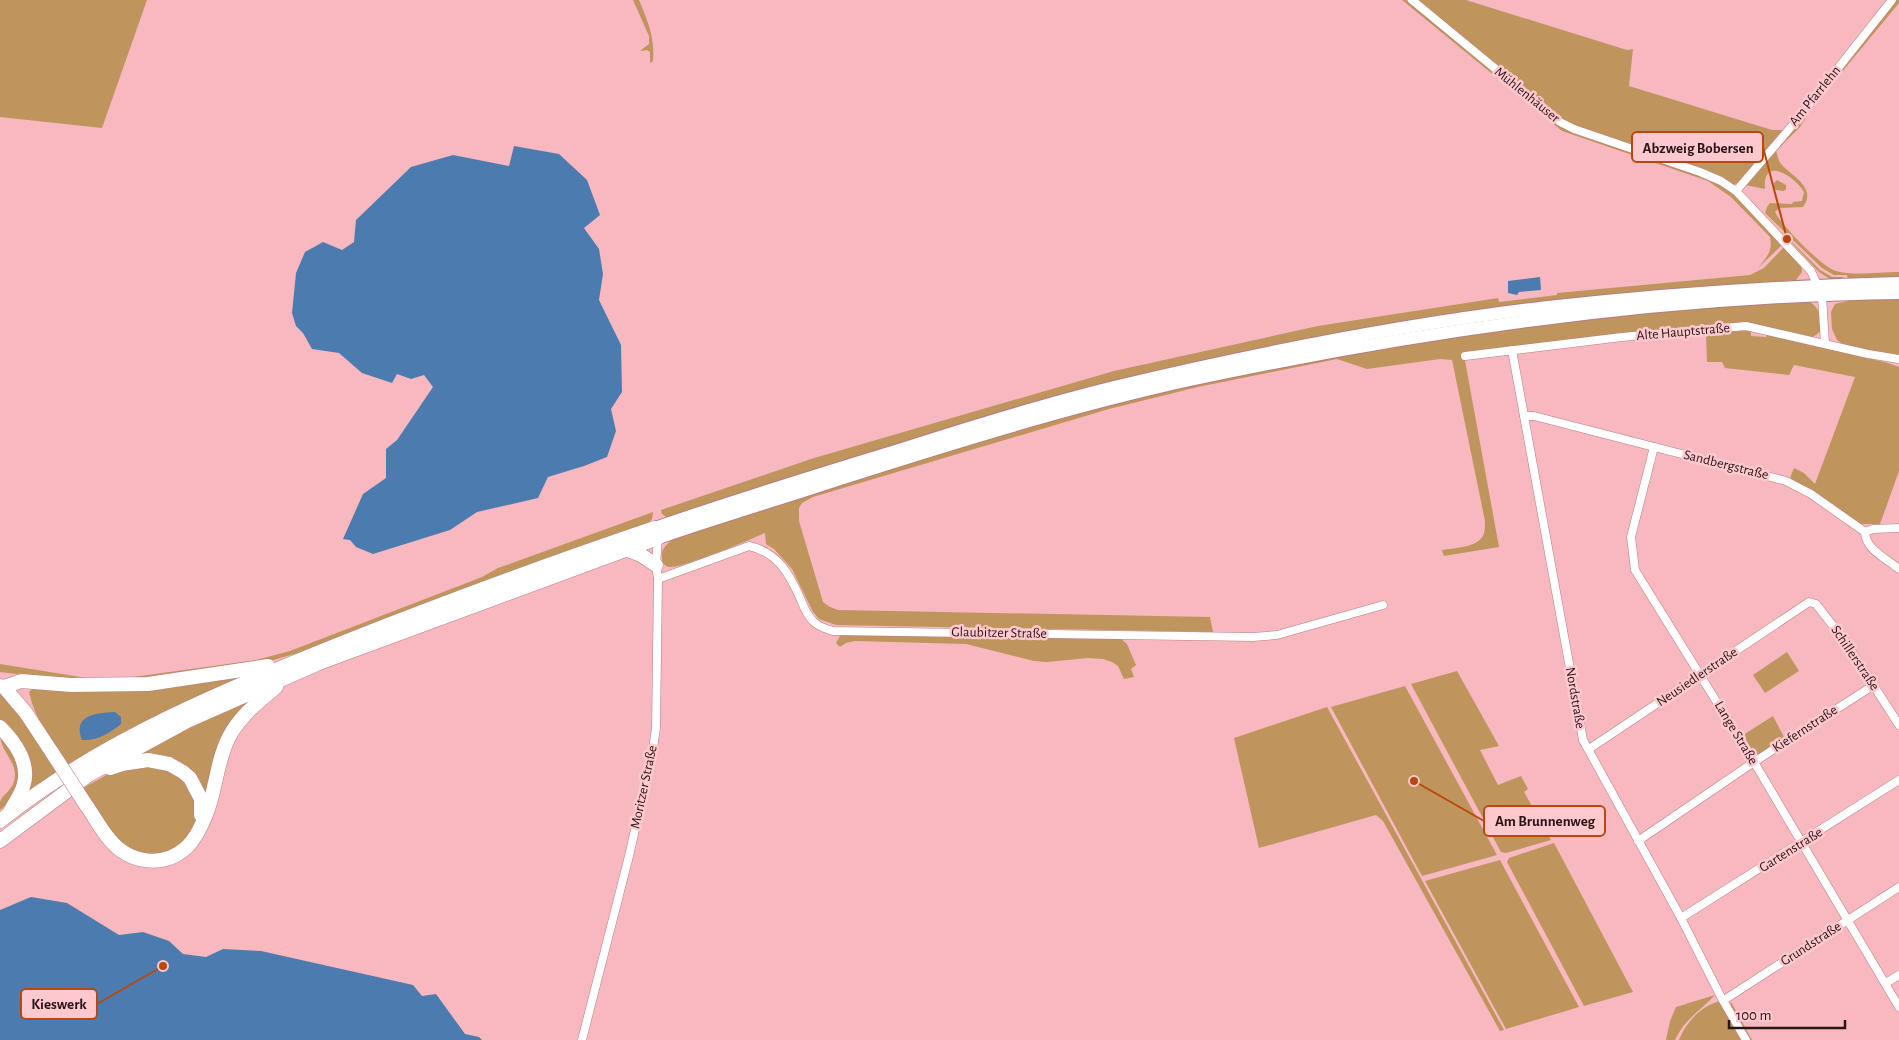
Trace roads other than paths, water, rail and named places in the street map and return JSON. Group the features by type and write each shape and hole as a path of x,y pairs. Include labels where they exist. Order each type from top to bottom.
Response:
{"highway":[{"path":"0,841 90,774 164,732 319,663 626,549 656,533"},
{"path":"4,818 76,768 155,723 225,690 292,662 487,587 656,533"},
{"path":"626,549 641,555 657,572"},
{"path":"288,677 248,710 229,737 219,763 206,816 188,846 173,857 154,861 137,859 123,852 110,840 26,713 2,686 21,681 71,685 148,684 292,662"},
{"path":"0,727 22,756 25,774 23,787 4,818"},
{"path":"90,774 122,764 148,760 169,764 190,778 201,799 200,826"}],"main road":[{"path":"656,533 954,442 1188,381 1318,354 1517,322 1899,283"},
{"path":"1820,291 1899,293"}],"street":[{"name":"Mühlenhäuser","path":"1412,0 1560,122 1574,129 1722,181 1736,192 1806,264 1820,291"},
{"name":"Am Pfarrlehn","path":"1736,192 1797,120 1892,0"},
{"path":"1820,291 1826,344"},
{"name":"Alte Hauptstraße","path":"1465,356 1737,326 1755,328 1899,359"},
{"name":"Nordstraße","path":"1512,350 1583,740 1746,1040"},
{"name":"Sandbergstraße","path":"1524,416 1534,416 1786,481 1812,494 1865,532 1870,546 1899,569"},
{"name":"Lange Straße","path":"1654,447 1631,537 1636,570 1701,674 1899,1006"},
{"path":"1865,532 1874,529 1899,528"},
{"name":"Moritzer Straße","path":"582,1040 629,856 652,755 656,728 656,533"},
{"name":"Glaubitzer Straße","path":"657,572 749,546 758,548 770,554 788,572 808,615 814,622 822,628 832,631 1253,637 1277,635 1383,606"},
{"name":"Neusiedlerstraße","path":"1588,749 1804,603"},
{"name":"Schillerstraße","path":"1804,603 1816,604 1847,644 1899,725"},
{"name":"Kiefernstraße","path":"1638,841 1754,762 1874,685"},
{"name":"Gartenstraße","path":"1681,918 1899,780"},
{"name":"Grundstraße","path":"1724,1000 1899,887"},
{"path":"1886,984 1899,975"}],"water":[{"path":"514,146 559,154 587,180 600,215 584,228 599,249 603,274 599,300 621,345 622,392 611,409 616,431 607,457 548,477 538,498 477,512 450,530 373,554 356,547 350,540 343,539 363,494 386,478 386,449 397,440 433,387 424,375 411,379 397,374 392,383 362,373 339,353 312,349 303,333 296,326 292,313 296,273 305,252 323,242 342,250 354,242 356,220 411,167 453,155 509,166"},
{"path":"1540,277 1541,290 1519,292 1517,295 1508,293 1508,281"},
{"path":"115,712 121,717 121,724 103,736 82,740 80,725 83,720 94,714"},
{"path":"31,897 67,903 119,935 143,932 169,941 183,954 206,957 223,949 261,951 413,985 422,996 436,994 465,1034 479,1037 482,1040 0,1040 0,910"}],"place":[{"name":"Abzweig Bobersen","path":"1787,239"},
{"name":"Am Brunnenweg","path":"1414,781"},
{"name":"Kieswerk","path":"163,966"}]}
